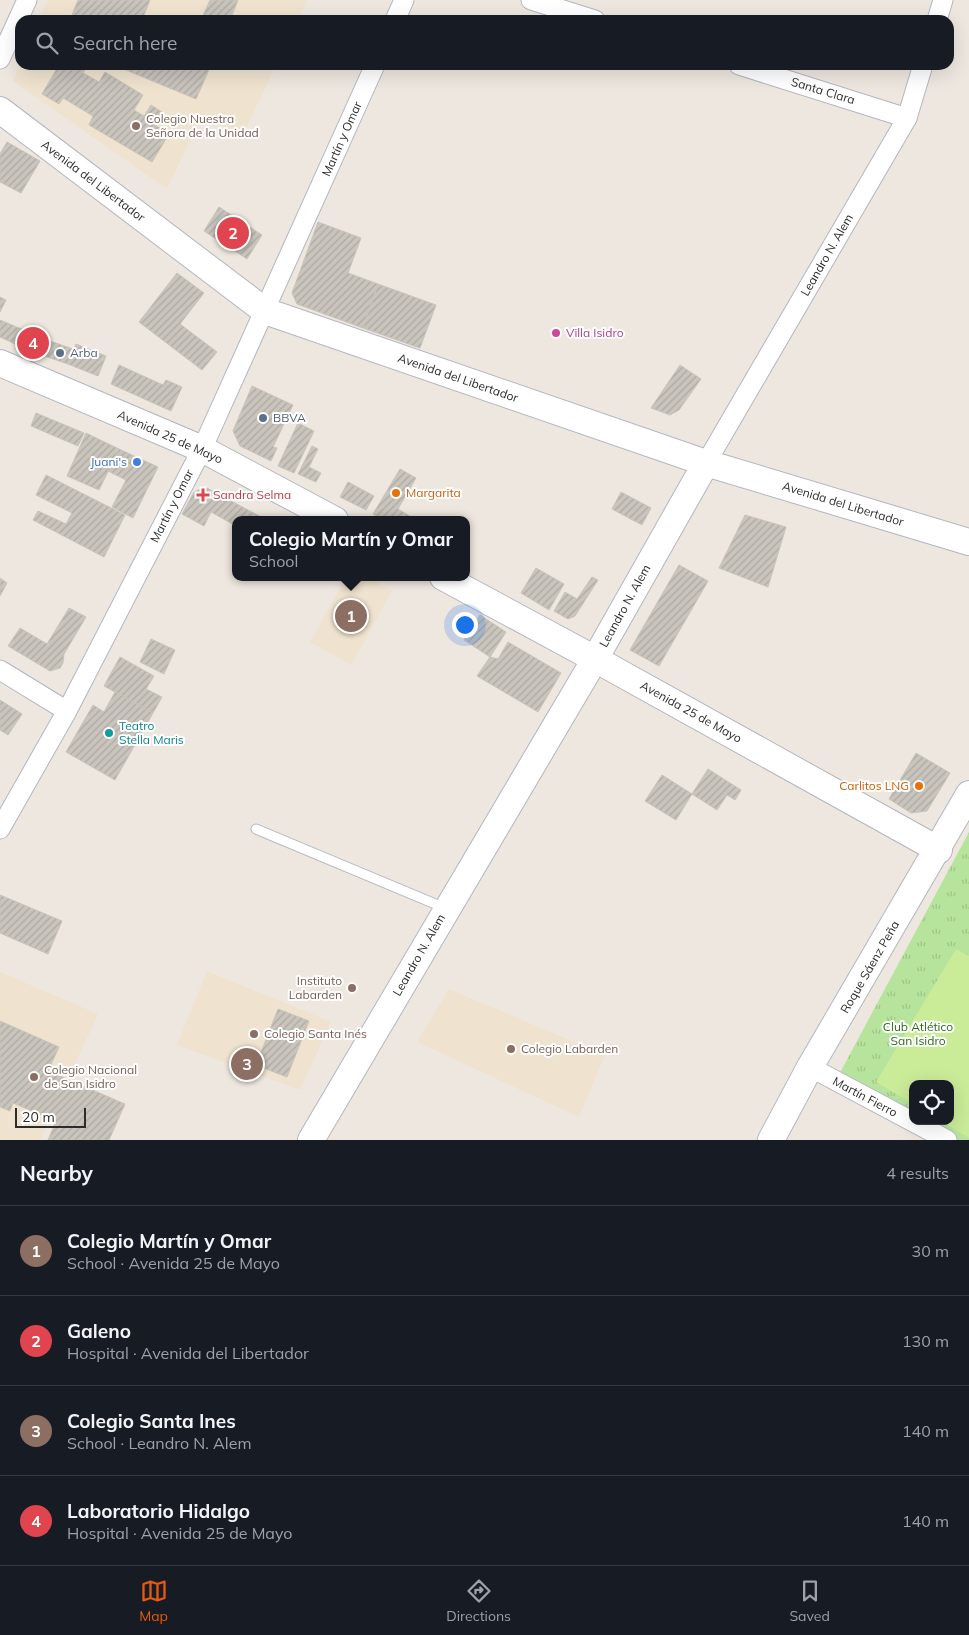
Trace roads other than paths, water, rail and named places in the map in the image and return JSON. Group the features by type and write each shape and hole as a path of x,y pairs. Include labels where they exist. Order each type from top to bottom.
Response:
{"main road":[{"name":"Avenida del Libertador","path":"0,110 265,311 706,463 969,542"},
{"name":"Avenida 25 de Mayo","path":"0,363 202,449 328,516"},
{"name":"Leandro N. Alem","path":"311,1140 446,908 595,659 706,463"},
{"name":"Avenida 25 de Mayo","path":"450,581 595,659 938,850"},
{"name":"Roque Sáenz Peña","path":"771,1140 810,1067 969,794"}],"street":[{"path":"20,15 27,0"},
{"path":"397,15 404,0"},
{"path":"531,0 579,15"},
{"path":"938,15 943,0"},
{"path":"0,59 15,26"},
{"name":"Martín y Omar","path":"0,829 67,711 202,449 373,70"},
{"name":"Santa Clara","path":"755,70 907,118"},
{"name":"Leandro N. Alem","path":"706,463 907,118 921,70"},
{"path":"0,670 67,711"},
{"name":"Martín Fierro","path":"810,1067 946,1140"}],"lane":[{"path":"256,829 446,908"}],"place":[{"name":"Colegio Nuestra Señora de la Unidad","path":"136,126"},
{"name":"Galeno","path":"233,233"},
{"name":"Villa Isidro","path":"556,333"},
{"name":"Laboratorio Hidalgo","path":"33,343"},
{"name":"Arba","path":"60,353"},
{"name":"BBVA","path":"263,418"},
{"name":"Juani's","path":"137,462"},
{"name":"Margarita","path":"396,493"},
{"name":"Sandra Selma","path":"203,495"},
{"name":"Colegio Martín y Omar","path":"351,616"},
{"name":"Teatro Stella Maris","path":"109,733"},
{"name":"Carlitos LNG","path":"919,786"},
{"name":"Instituto Labarden","path":"352,988"},
{"name":"Colegio Santa Inés","path":"254,1034"},
{"name":"Colegio Labarden","path":"511,1049"},
{"name":"Colegio Santa Ines","path":"247,1064"},
{"name":"Colegio Nacional de San Isidro","path":"34,1077"}],"park label":[{"name":"Club Atlético San Isidro","path":"918,1034"}]}
